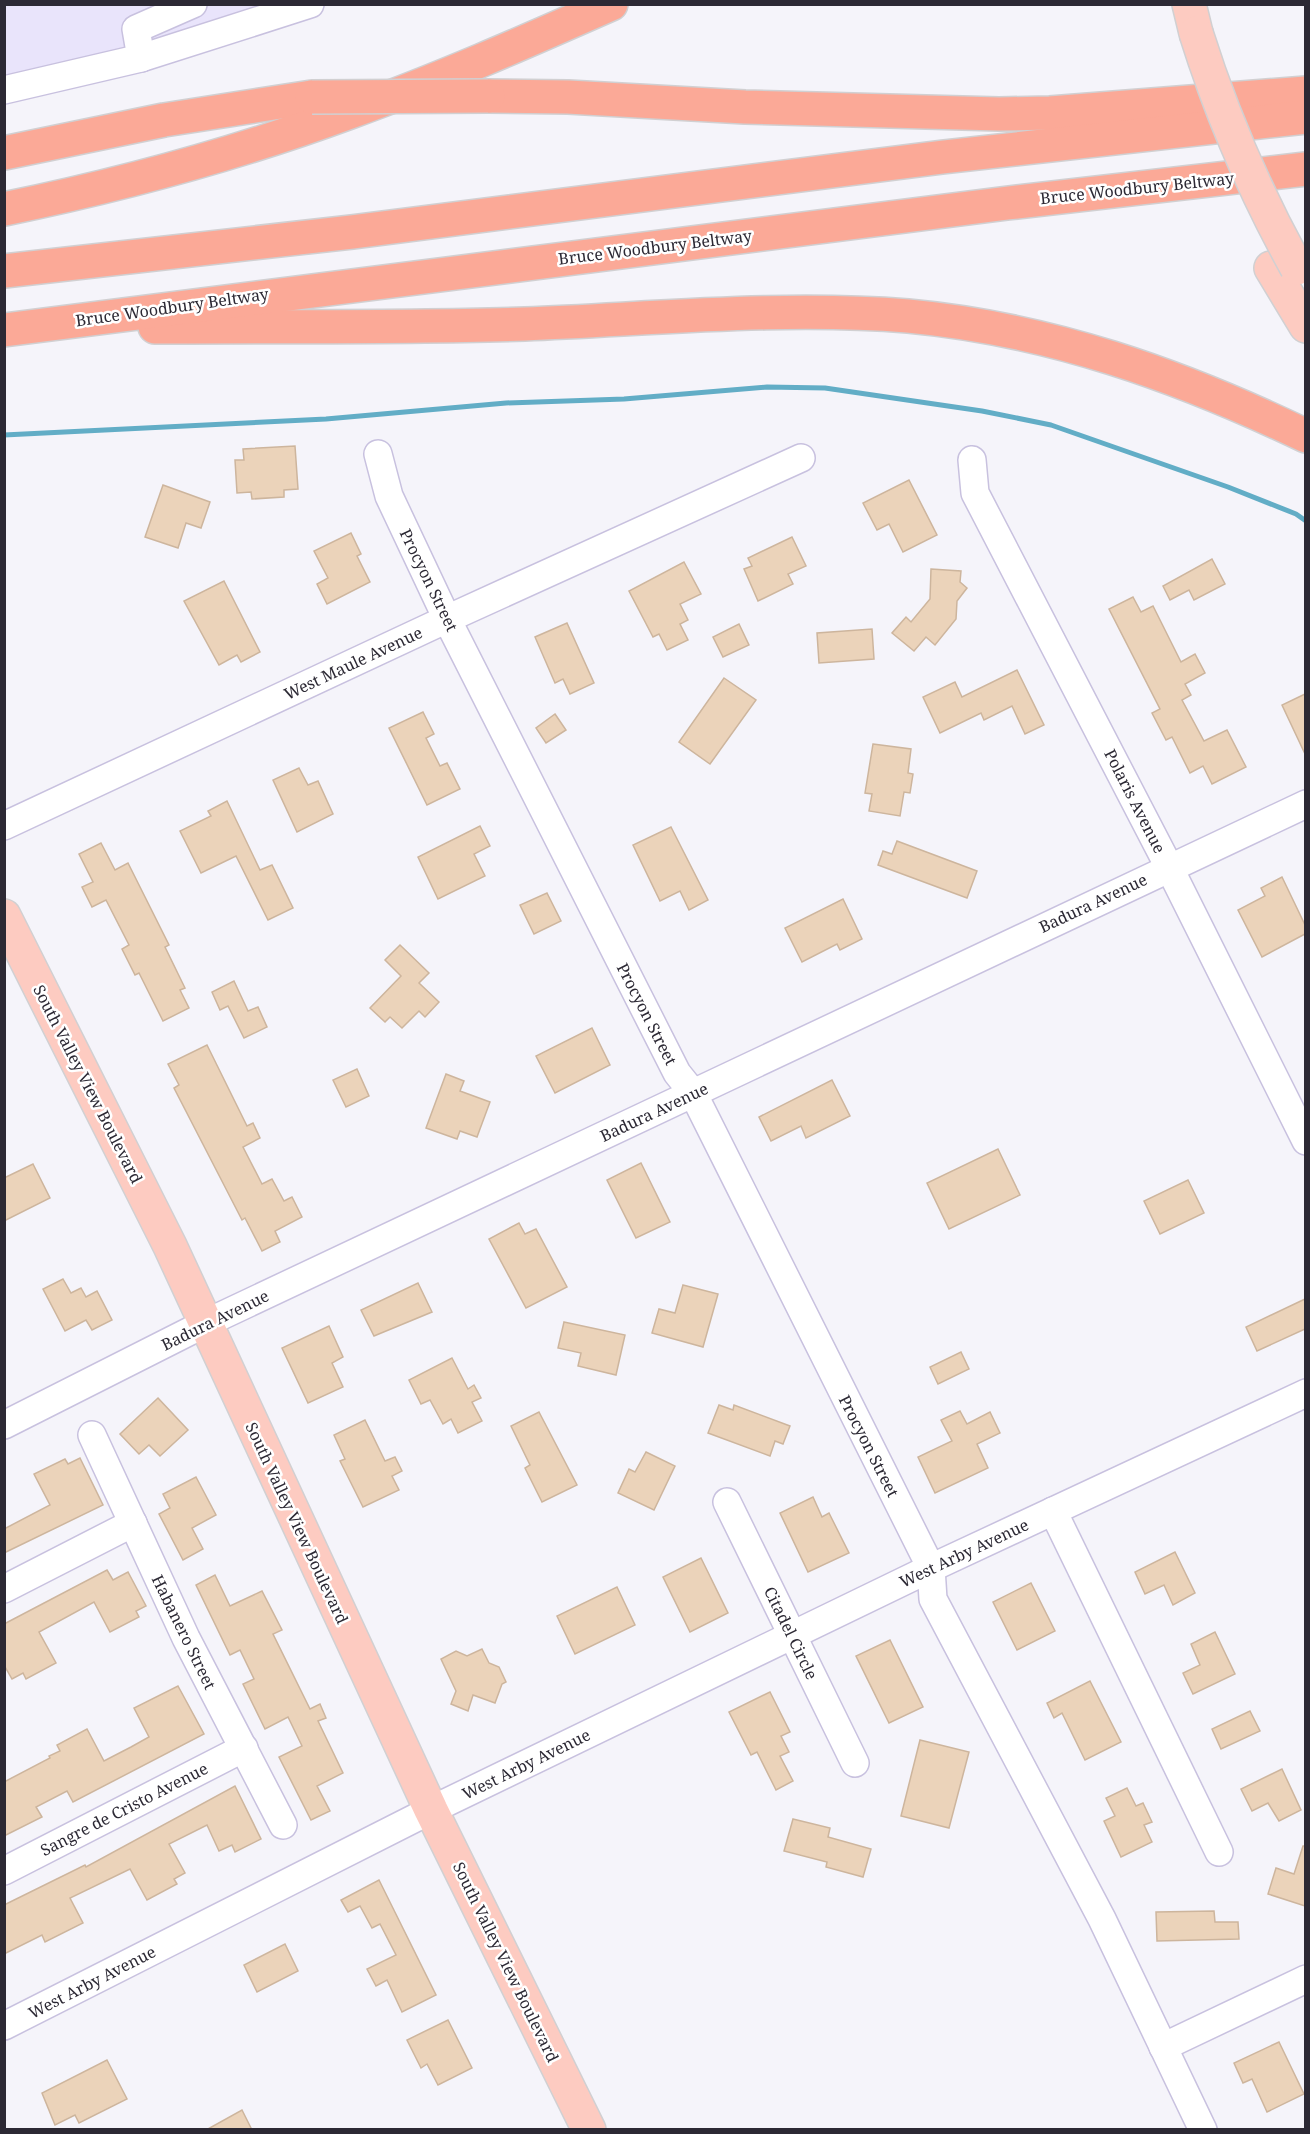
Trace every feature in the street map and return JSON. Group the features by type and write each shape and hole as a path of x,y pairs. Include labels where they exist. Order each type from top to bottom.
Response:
{"highway":[{"path":"464,68 579,4"},
{"path":"4,209 77,194 278,137 464,68 611,4"},
{"path":"4,153 164,120 312,97 568,97 745,107 999,114 1050,113 1305,93"},
{"path":"4,271 352,232 943,157 1305,117"},
{"name":"Bruce Woodbury Beltway","path":"10,329 1008,202 1305,169"},
{"path":"10,329 499,324 792,313 911,317 1015,333 1130,362 1235,402 1305,436"}],"main road":[{"path":"1181,18 1207,133 1291,273 1305,326"},
{"name":"South Valley View Boulevard","path":"4,916 170,1246 204,1324 431,1810 590,2130"}],"street":[{"path":"141,58 136,29 192,4"},
{"path":"4,90 141,58 310,4"},
{"name":"Procyon Street","path":"378,453 389,496 447,619 676,1073 693,1093 931,1568"},
{"name":"West Maule Avenue","path":"4,826 447,619 801,458"},
{"name":"Polaris Avenue","path":"972,460 975,493 1169,867 1305,1141"},
{"name":"Badura Avenue","path":"4,1425 204,1324 1305,804"},
{"name":"West Arby Avenue","path":"4,2026 431,1810 931,1568 1305,1393"},
{"name":"Habanero Street","path":"92,1435 192,1649 283,1825"},
{"name":"Citadel Circle","path":"727,1502 855,1763"},
{"path":"1053,1511 1220,1852"},
{"path":"4,1589 133,1523"},
{"path":"931,1568 933,1599 1102,1919 1203,2130"},
{"name":"Sangre de Cristo Avenue","path":"4,1871 244,1748"},
{"path":"1163,2047 1305,1979"}],"shaded area":[{"path":"5,5 278,5 5,91"}],"building":[{"path":"295,446 298,489 284,490 284,497 252,499 251,492 237,493 235,460 244,460 243,449"},
{"path":"909,480 937,535 903,552 889,524 877,530 863,503"},
{"path":"163,485 210,502 201,528 186,523 178,548 145,537"},
{"path":"351,533 361,554 357,556 370,582 327,604 317,584 328,578 314,551"},
{"path":"792,537 806,566 788,574 793,584 758,601 744,569 752,566 748,558"},
{"path":"1212,559 1225,584 1194,600 1189,590 1170,600 1163,586"},
{"path":"684,562 701,594 680,604 688,620 680,624 688,640 667,650 659,634 653,637 629,591"},
{"path":"931,569 961,571 960,582 967,588 957,601 956,619 935,645 926,637 914,651 892,633 906,617 911,622 930,599"},
{"path":"224,581 260,652 241,662 237,655 219,665 184,601"},
{"path":"1133,597 1141,612 1153,606 1181,662 1195,654 1205,673 1185,684 1191,695 1182,700 1204,741 1227,730 1246,767 1212,784 1203,766 1190,773 1172,737 1166,740 1152,713 1160,709 1109,609"},
{"path":"567,623 594,683 570,694 563,679 555,683 535,637"},
{"path":"739,624 749,645 723,657 713,637"},
{"path":"872,629 874,659 819,663 817,633"},
{"path":"1017,670 1044,725 1025,734 1012,706 984,720 981,713 940,733 923,697 955,682 962,697"},
{"path":"724,678 756,700 710,764 679,742"},
{"path":"1305,694 1305,754 1282,705"},
{"path":"423,712 434,734 426,738 440,766 447,763 460,789 427,805 389,728"},
{"path":"555,714 566,730 546,743 536,728"},
{"path":"873,744 911,749 908,773 913,774 910,793 904,792 900,816 869,811 872,794 865,793"},
{"path":"299,768 308,785 318,781 333,814 297,832 273,780"},
{"path":"227,801 260,870 272,865 293,908 268,920 236,856 201,873 180,831 211,816 208,811"},
{"path":"480,826 490,846 474,854 485,876 438,899 418,857"},
{"path":"671,827 708,900 689,910 680,891 660,901 633,845"},
{"path":"897,841 977,871 967,898 878,865 883,851 892,854"},
{"path":"101,843 115,870 128,863 169,945 165,947 185,988 180,990 189,1008 163,1021 139,973 135,975 122,949 129,945 106,900 92,907 82,887 93,882 79,854"},
{"path":"1282,877 1305,925 1305,934 1262,957 1238,910 1265,896 1261,888"},
{"path":"547,893 561,921 534,934 520,905"},
{"path":"843,899 862,939 840,950 837,944 802,962 785,928"},
{"path":"400,945 429,973 419,983 439,1002 425,1017 419,1011 402,1028 390,1017 385,1022 370,1008 401,976 385,960"},
{"path":"234,981 248,1011 258,1007 267,1027 244,1038 228,1006 220,1010 212,992"},
{"path":"592,1028 610,1065 555,1093 536,1056"},
{"path":"207,1045 247,1126 253,1123 260,1138 243,1147 262,1184 272,1179 284,1201 292,1197 302,1217 275,1231 280,1242 262,1251 245,1218 242,1220 174,1088 179,1085 168,1064"},
{"path":"357,1069 369,1096 346,1107 333,1080"},
{"path":"446,1074 464,1081 460,1091 490,1102 477,1137 460,1131 457,1139 426,1128"},
{"path":"832,1080 850,1116 806,1138 801,1126 771,1141 759,1117"},
{"path":"998,1149 1020,1195 949,1229 927,1183"},
{"path":"641,1163 670,1222 636,1238 607,1180"},
{"path":"33,1164 50,1198 4,1221 4,1178"},
{"path":"1188,1180 1204,1213 1160,1234 1144,1201"},
{"path":"519,1223 525,1234 536,1229 567,1287 526,1308 489,1239"},
{"path":"63,1279 71,1293 81,1288 86,1297 97,1291 112,1320 92,1330 86,1320 65,1331 43,1289"},
{"path":"418,1283 432,1312 374,1336 361,1310"},
{"path":"683,1285 718,1294 703,1347 652,1333 659,1309 675,1313"},
{"path":"1305,1299 1305,1329 1257,1351 1246,1327"},
{"path":"564,1322 625,1335 616,1375 578,1366 581,1353 558,1348"},
{"path":"329,1326 343,1357 332,1363 343,1387 308,1403 282,1348"},
{"path":"961,1352 969,1369 938,1384 930,1367"},
{"path":"452,1358 468,1389 474,1385 481,1398 472,1402 482,1421 458,1433 451,1419 443,1424 430,1400 421,1404 409,1380"},
{"path":"158,1398 188,1430 160,1456 149,1445 139,1454 120,1434"},
{"path":"719,1405 733,1410 734,1405 790,1426 783,1444 775,1441 770,1456 708,1433"},
{"path":"960,1411 967,1424 990,1412 1000,1433 977,1444 988,1468 935,1493 918,1457 952,1441 941,1420"},
{"path":"539,1412 577,1485 542,1502 525,1468 530,1465 511,1426"},
{"path":"365,1420 385,1461 395,1457 402,1471 392,1476 399,1490 363,1507 340,1461 345,1459 334,1435"},
{"path":"646,1452 675,1466 654,1510 618,1493 629,1469 635,1472"},
{"path":"80,1458 103,1505 4,1553 4,1529 50,1505 34,1474 65,1459 68,1464"},
{"path":"196,1477 216,1515 192,1528 203,1549 183,1560 159,1514 170,1508 163,1494"},
{"path":"813,1497 822,1517 829,1513 849,1553 808,1572 780,1513"},
{"path":"1175,1552 1195,1593 1173,1605 1164,1585 1145,1594 1135,1572"},
{"path":"701,1558 728,1613 690,1632 663,1577"},
{"path":"107,1570 113,1580 128,1572 146,1606 136,1611 139,1617 110,1632 94,1602 39,1632 56,1663 26,1679 23,1673 12,1679 4,1665 4,1624"},
{"path":"215,1575 230,1606 262,1591 282,1630 273,1634 310,1709 320,1704 326,1718 318,1721 343,1773 317,1786 330,1811 311,1820 279,1757 302,1746 288,1717 265,1729 243,1684 254,1679 240,1650 230,1655 196,1585"},
{"path":"1031,1583 1055,1631 1017,1650 993,1602"},
{"path":"617,1587 635,1625 575,1654 557,1616"},
{"path":"1215,1632 1235,1674 1193,1694 1183,1673 1200,1665 1191,1644"},
{"path":"890,1640 923,1707 889,1723 856,1656"},
{"path":"482,1649 489,1663 499,1667 506,1682 502,1684 495,1703 473,1695 468,1711 451,1704 456,1691 441,1659 456,1651 467,1656"},
{"path":"1090,1681 1121,1742 1085,1760 1062,1713 1054,1718 1047,1703"},
{"path":"178,1686 204,1734 73,1802 67,1791 36,1807 42,1817 4,1836 4,1782 50,1758 49,1756 60,1751 57,1745 87,1729 104,1761 131,1747 149,1737 134,1708"},
{"path":"770,1692 790,1732 781,1736 789,1752 780,1756 793,1781 776,1790 757,1752 751,1755 729,1712"},
{"path":"1250,1711 1260,1731 1221,1749 1212,1729"},
{"path":"920,1740 969,1752 949,1828 901,1816"},
{"path":"1282,1769 1301,1810 1279,1821 1268,1803 1252,1811 1241,1789"},
{"path":"235,1786 261,1839 235,1852 232,1845 219,1851 207,1825 169,1844 185,1873 174,1879 177,1884 147,1900 130,1869 70,1898 83,1923 45,1942 42,1935 4,1954 4,1905 85,1865 86,1867"},
{"path":"1127,1788 1136,1806 1143,1803 1152,1822 1144,1825 1152,1842 1121,1857 1104,1821 1115,1816 1106,1798"},
{"path":"793,1819 830,1828 828,1837 871,1849 863,1877 826,1867 827,1862 784,1851"},
{"path":"1303,1846 1305,1846 1305,1906 1268,1894 1276,1868 1294,1874"},
{"path":"379,1880 436,1995 402,2012 387,1980 376,1986 367,1969 396,1955 380,1924 372,1928 360,1906 348,1912 341,1900"},
{"path":"1214,1911 1215,1922 1238,1922 1239,1939 1157,1941 1156,1912"},
{"path":"285,1944 298,1971 257,1992 244,1965"},
{"path":"448,2020 472,2068 438,2085 427,2064 421,2068 407,2040"},
{"path":"1279,2042 1304,2094 1267,2112 1252,2079 1243,2083 1234,2063"},
{"path":"107,2060 127,2099 79,2123 75,2115 55,2125 42,2093"},
{"path":"242,2110 252,2130 206,2130"}],"waterway":[{"path":"4,435 326,419 506,403 624,399 767,387 825,388 982,411 1051,425 1228,487 1296,514 1306,521"}]}
